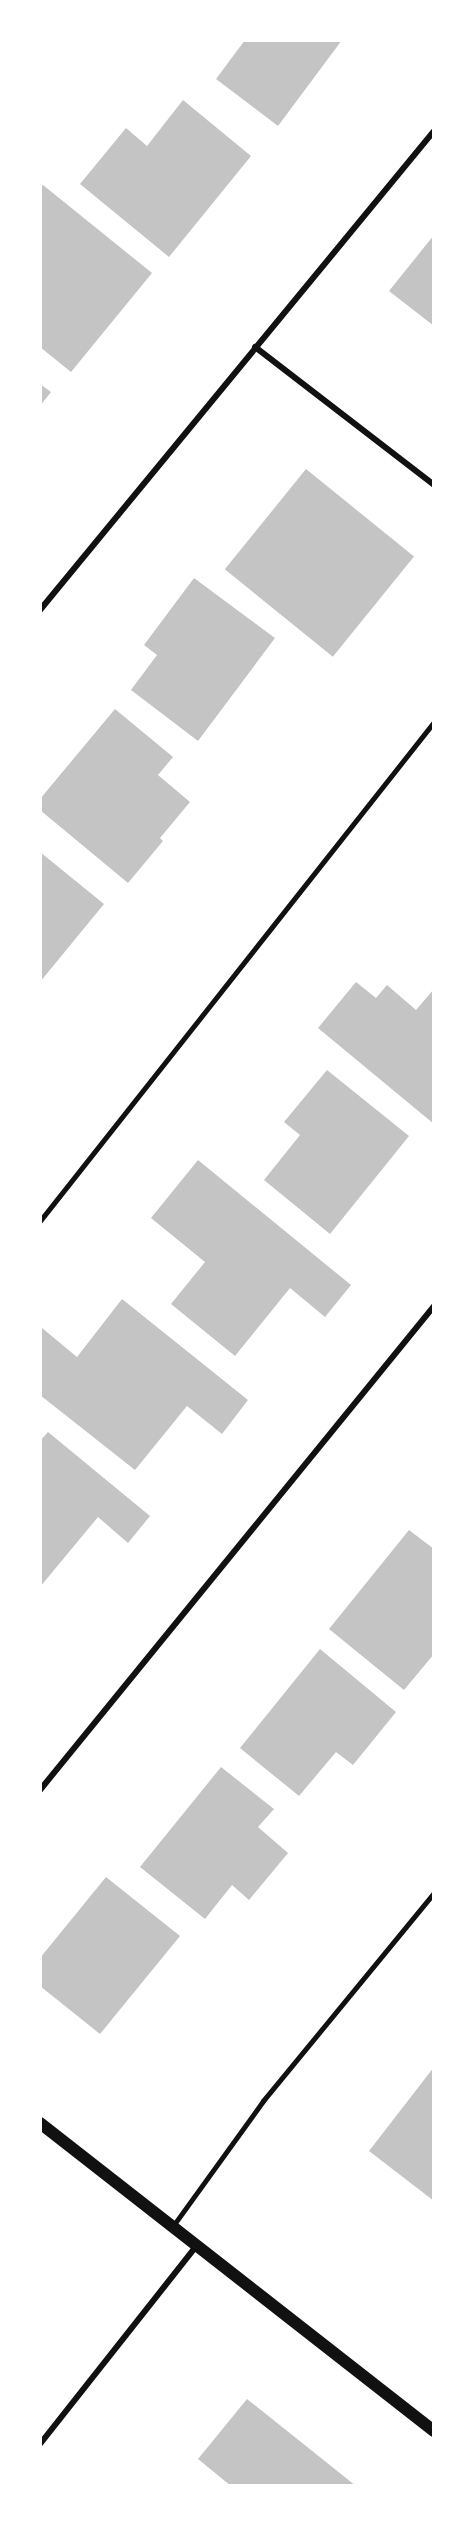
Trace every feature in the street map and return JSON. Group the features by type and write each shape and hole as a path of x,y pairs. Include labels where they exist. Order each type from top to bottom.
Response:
{"main road":[{"path":"40,2123 434,2432"}],"street":[{"path":"40,610 434,131"},
{"path":"255,347 434,485"},
{"path":"40,1790 434,1306"},
{"path":"40,2444 197,2245"}],"lane":[{"path":"40,1221 434,722"},
{"path":"173,2226 263,2101 434,1893"}],"building":[{"path":"245,40 342,40 278,126 216,79"},
{"path":"183,100 251,156 169,257 80,184 126,128 147,146"},
{"path":"43,185 152,273 71,372 40,347 40,188"},
{"path":"434,235 434,326 389,291"},
{"path":"40,384 51,392 40,406"},
{"path":"306,469 414,556 333,657 225,569"},
{"path":"194,578 275,638 198,741 131,690 157,655 144,645"},
{"path":"115,709 173,757 158,775 190,802 160,838 163,841 128,883 40,810 40,799"},
{"path":"40,852 104,904 40,982"},
{"path":"356,982 376,998 387,985 416,1010 434,989 434,1124 318,1028"},
{"path":"327,1070 409,1136 330,1234 264,1180 300,1135 284,1122"},
{"path":"198,1160 351,1285 325,1317 290,1288 235,1356 171,1304 205,1262 151,1218"},
{"path":"122,1299 248,1400 222,1434 187,1406 135,1470 40,1395 42,1328 77,1357"},
{"path":"48,1432 150,1516 128,1543 98,1517 40,1587 40,1441"},
{"path":"409,1530 434,1549 434,1654 404,1690 329,1629"},
{"path":"320,1649 396,1712 353,1765 336,1752 299,1796 240,1748"},
{"path":"221,1767 274,1809 258,1827 288,1853 249,1900 232,1885 205,1919 140,1867"},
{"path":"106,1877 180,1936 100,2034 40,1986 40,1958"},
{"path":"434,2067 434,2201 369,2151"},
{"path":"247,2399 356,2486 231,2486 198,2459"}]}
